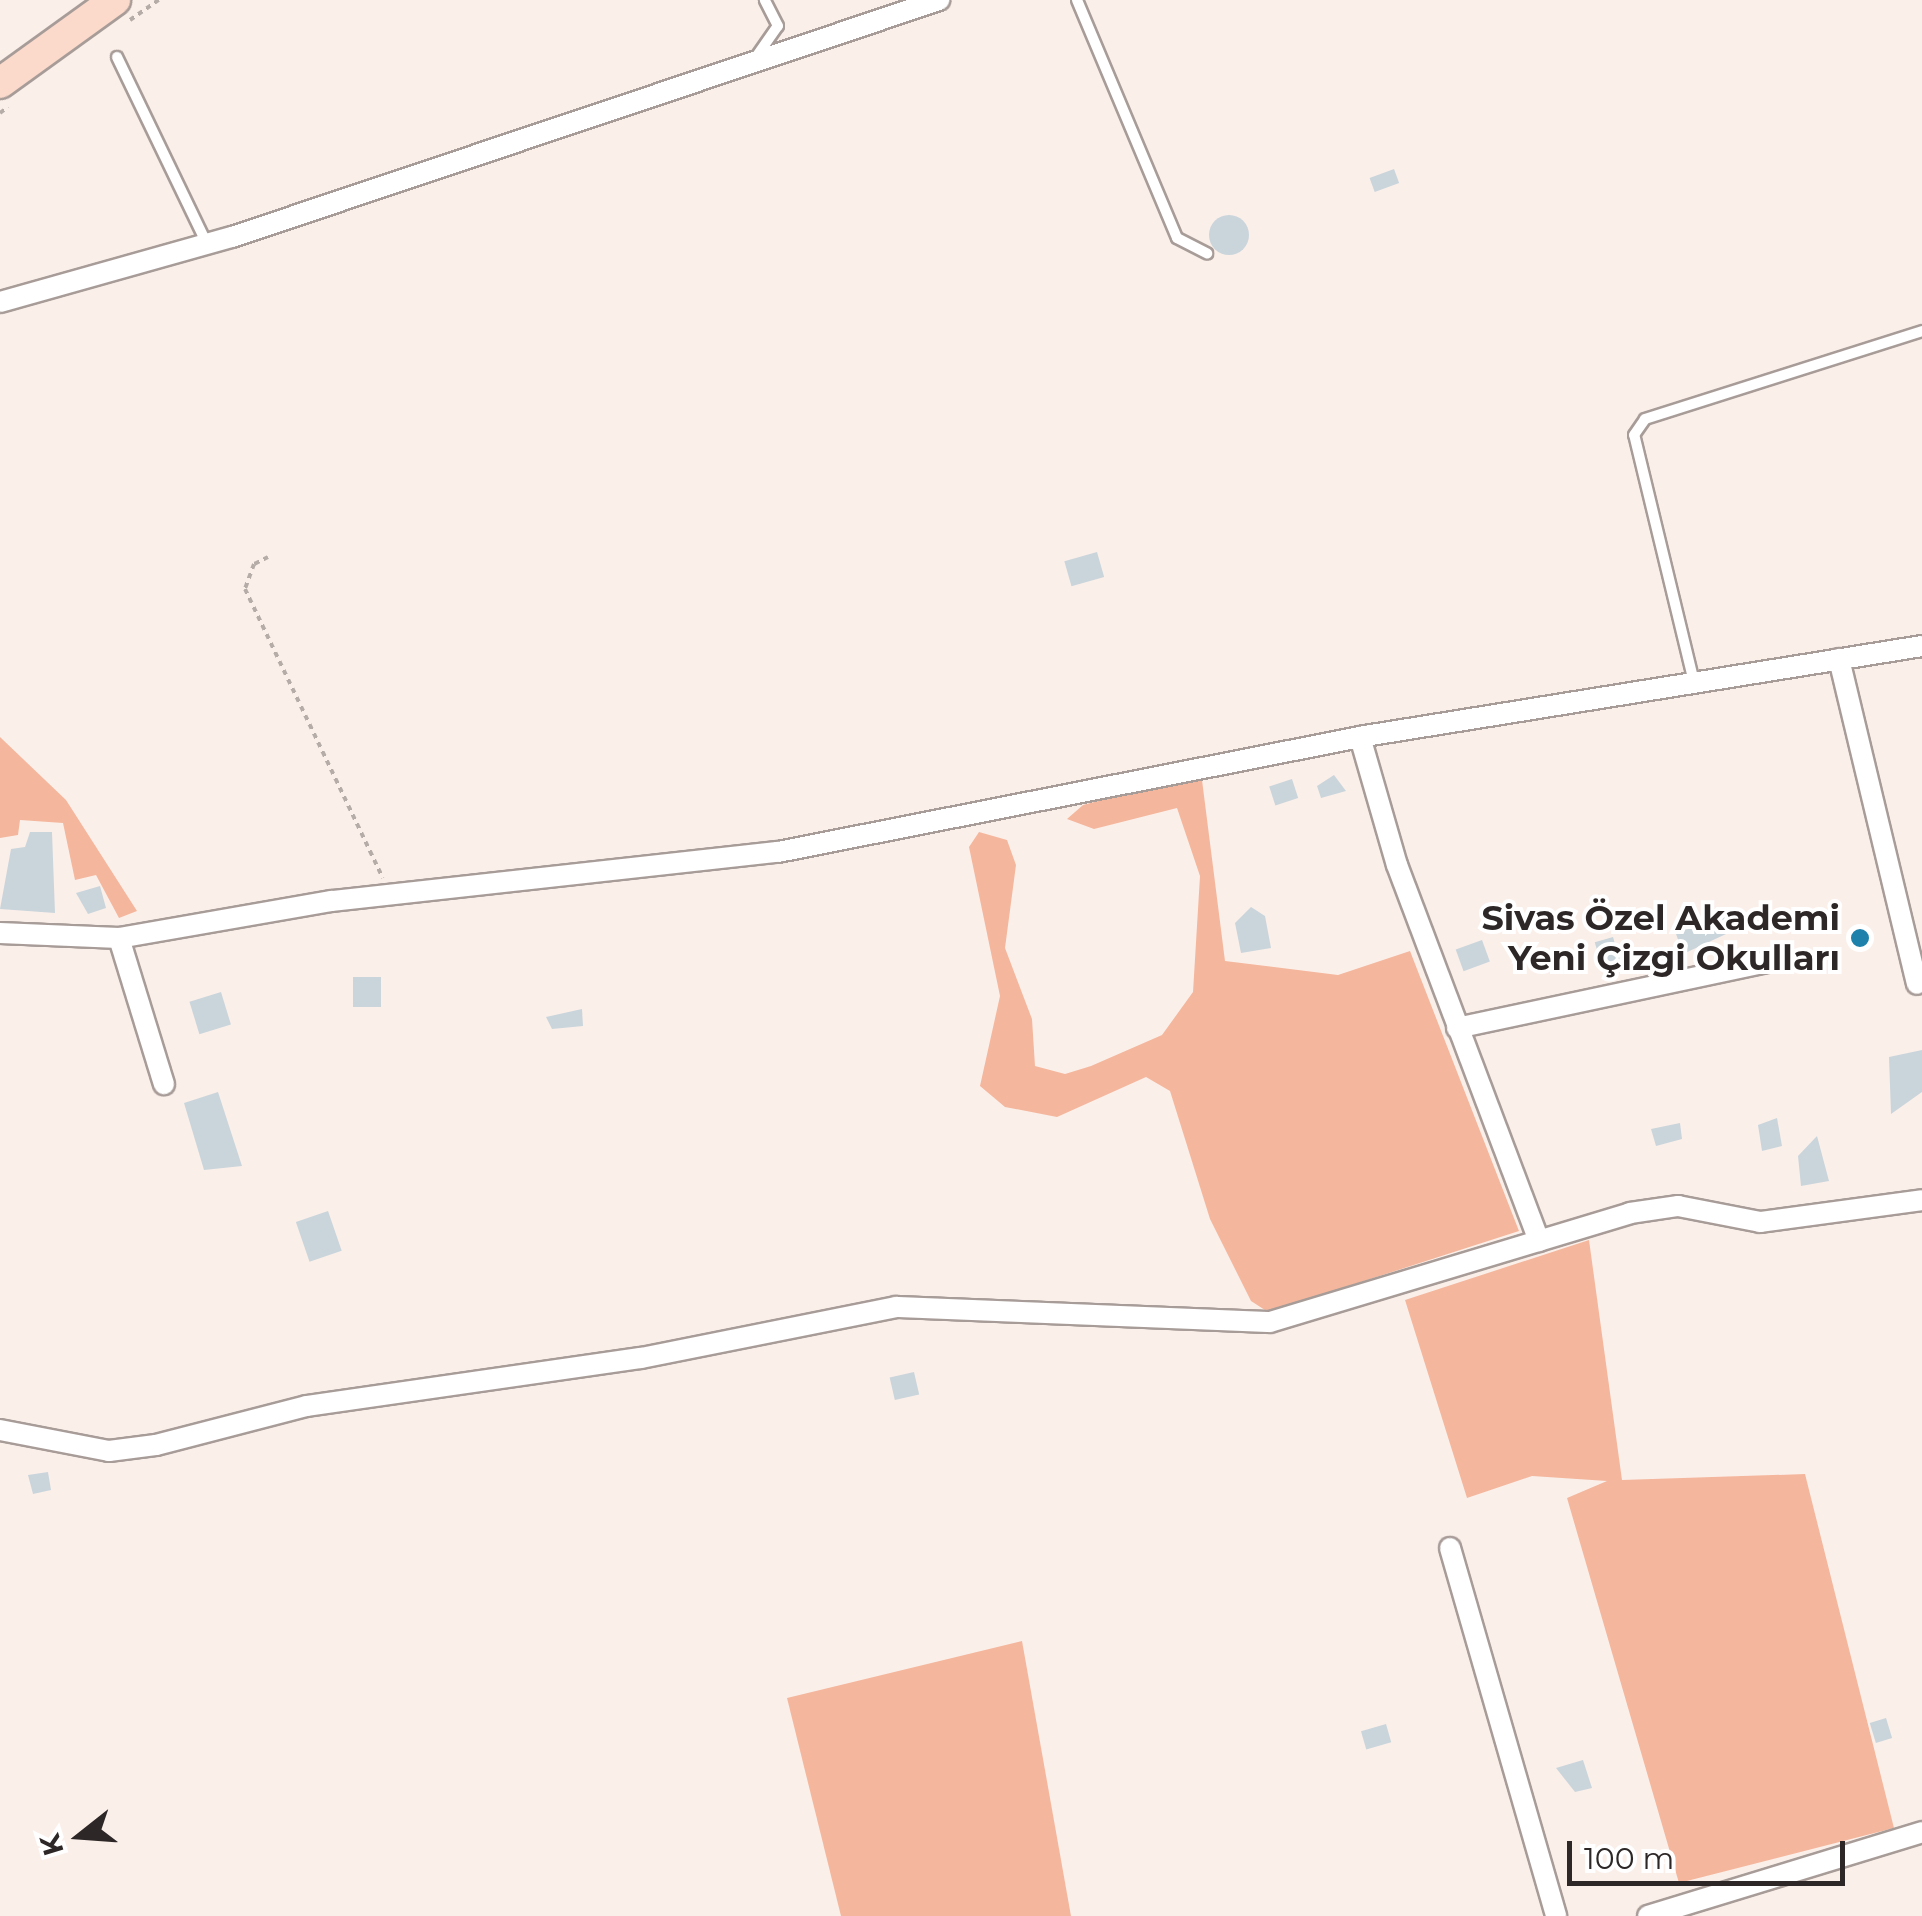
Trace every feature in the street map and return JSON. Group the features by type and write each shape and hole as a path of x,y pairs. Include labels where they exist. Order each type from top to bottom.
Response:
{"street":[{"path":"0,83 116,0"},
{"path":"0,302 207,244 755,57 939,0"},
{"path":"0,933 119,938 392,896 904,832 1360,737 1693,678 1922,646"},
{"path":"1839,660 1917,984"},
{"path":"1360,737 1456,1028 1539,1241"},
{"path":"119,938 164,1084"},
{"path":"1456,1028 1778,960"},
{"path":"0,1430 109,1450 156,1445 307,1406 641,1358 896,1306 1270,1322 1539,1241 1678,1206 1760,1222 1922,1200"},
{"path":"1450,1548 1556,1916"},
{"path":"1648,1916 1922,1832"}],"lane":[{"path":"755,57 778,26 764,0"},
{"path":"1078,0 1177,238 1206,254"},
{"path":"117,57 207,244"},
{"path":"1693,678 1634,436 1645,419 1922,331"}],"path":[{"path":"268,558 254,564 245,589 392,896"}],"shaded area":[{"path":"0,737 66,800 137,911 119,918 96,875 75,880 63,823 20,820 18,835 0,838"},
{"path":"1180,779 1202,780 1225,961 1338,975 1410,951 1519,1231 1268,1312 1251,1301 1210,1219 1170,1091 1146,1077 1057,1117 1005,1107 980,1086 1000,996 969,847 979,832 1007,840 1016,865 1005,948 1032,1019 1035,1066 1065,1074 1091,1066 1162,1035 1193,992 1200,876 1177,808 1094,829 1067,819 1083,805"},
{"path":"1589,1240 1622,1480 1805,1474 1894,1828 1679,1883 1567,1498 1607,1481 1532,1476 1467,1498 1405,1300"},
{"path":"1022,1641 1071,1916 841,1916 787,1698"}],"building":[{"path":"1394,169 1399,183 1375,192 1370,178"},
{"path":"1229,215 1243,221 1249,235 1243,249 1229,255 1215,249 1209,235 1215,221"},
{"path":"1097,552 1104,577 1071,586 1064,561"},
{"path":"1334,775 1346,791 1321,798 1317,786"},
{"path":"1292,779 1298,798 1275,805 1269,786"},
{"path":"30,832 52,832 55,913 0,909 11,849 25,847"},
{"path":"100,886 106,908 88,914 76,893"},
{"path":"1251,907 1265,916 1271,948 1241,953 1235,923"},
{"path":"1734,908 1739,928 1683,954 1675,931 1716,925 1712,911"},
{"path":"1613,937 1620,962 1602,967 1595,942"},
{"path":"1482,940 1490,962 1464,971 1456,950"},
{"path":"353,977 381,977 381,1007 353,1007"},
{"path":"221,992 231,1025 199,1034 189,1002"},
{"path":"582,1009 583,1026 552,1029 546,1017"},
{"path":"1922,1050 1922,1092 1891,1114 1889,1057"},
{"path":"218,1092 242,1166 204,1170 184,1103"},
{"path":"1777,1118 1782,1146 1762,1151 1758,1125"},
{"path":"1680,1123 1682,1139 1656,1146 1651,1129"},
{"path":"1817,1136 1829,1181 1801,1186 1798,1156"},
{"path":"328,1211 342,1251 310,1262 296,1222"},
{"path":"914,1372 919,1394 895,1400 890,1378"},
{"path":"48,1472 51,1490 33,1494 28,1475"},
{"path":"1886,1718 1892,1738 1876,1743 1870,1723"},
{"path":"1386,1724 1391,1742 1366,1749 1361,1731"},
{"path":"1583,1760 1592,1788 1575,1792 1556,1768"}],"place":[{"name":"Sivas Özel Akademi Yeni Çizgi Okulları","path":"1860,938"}]}
